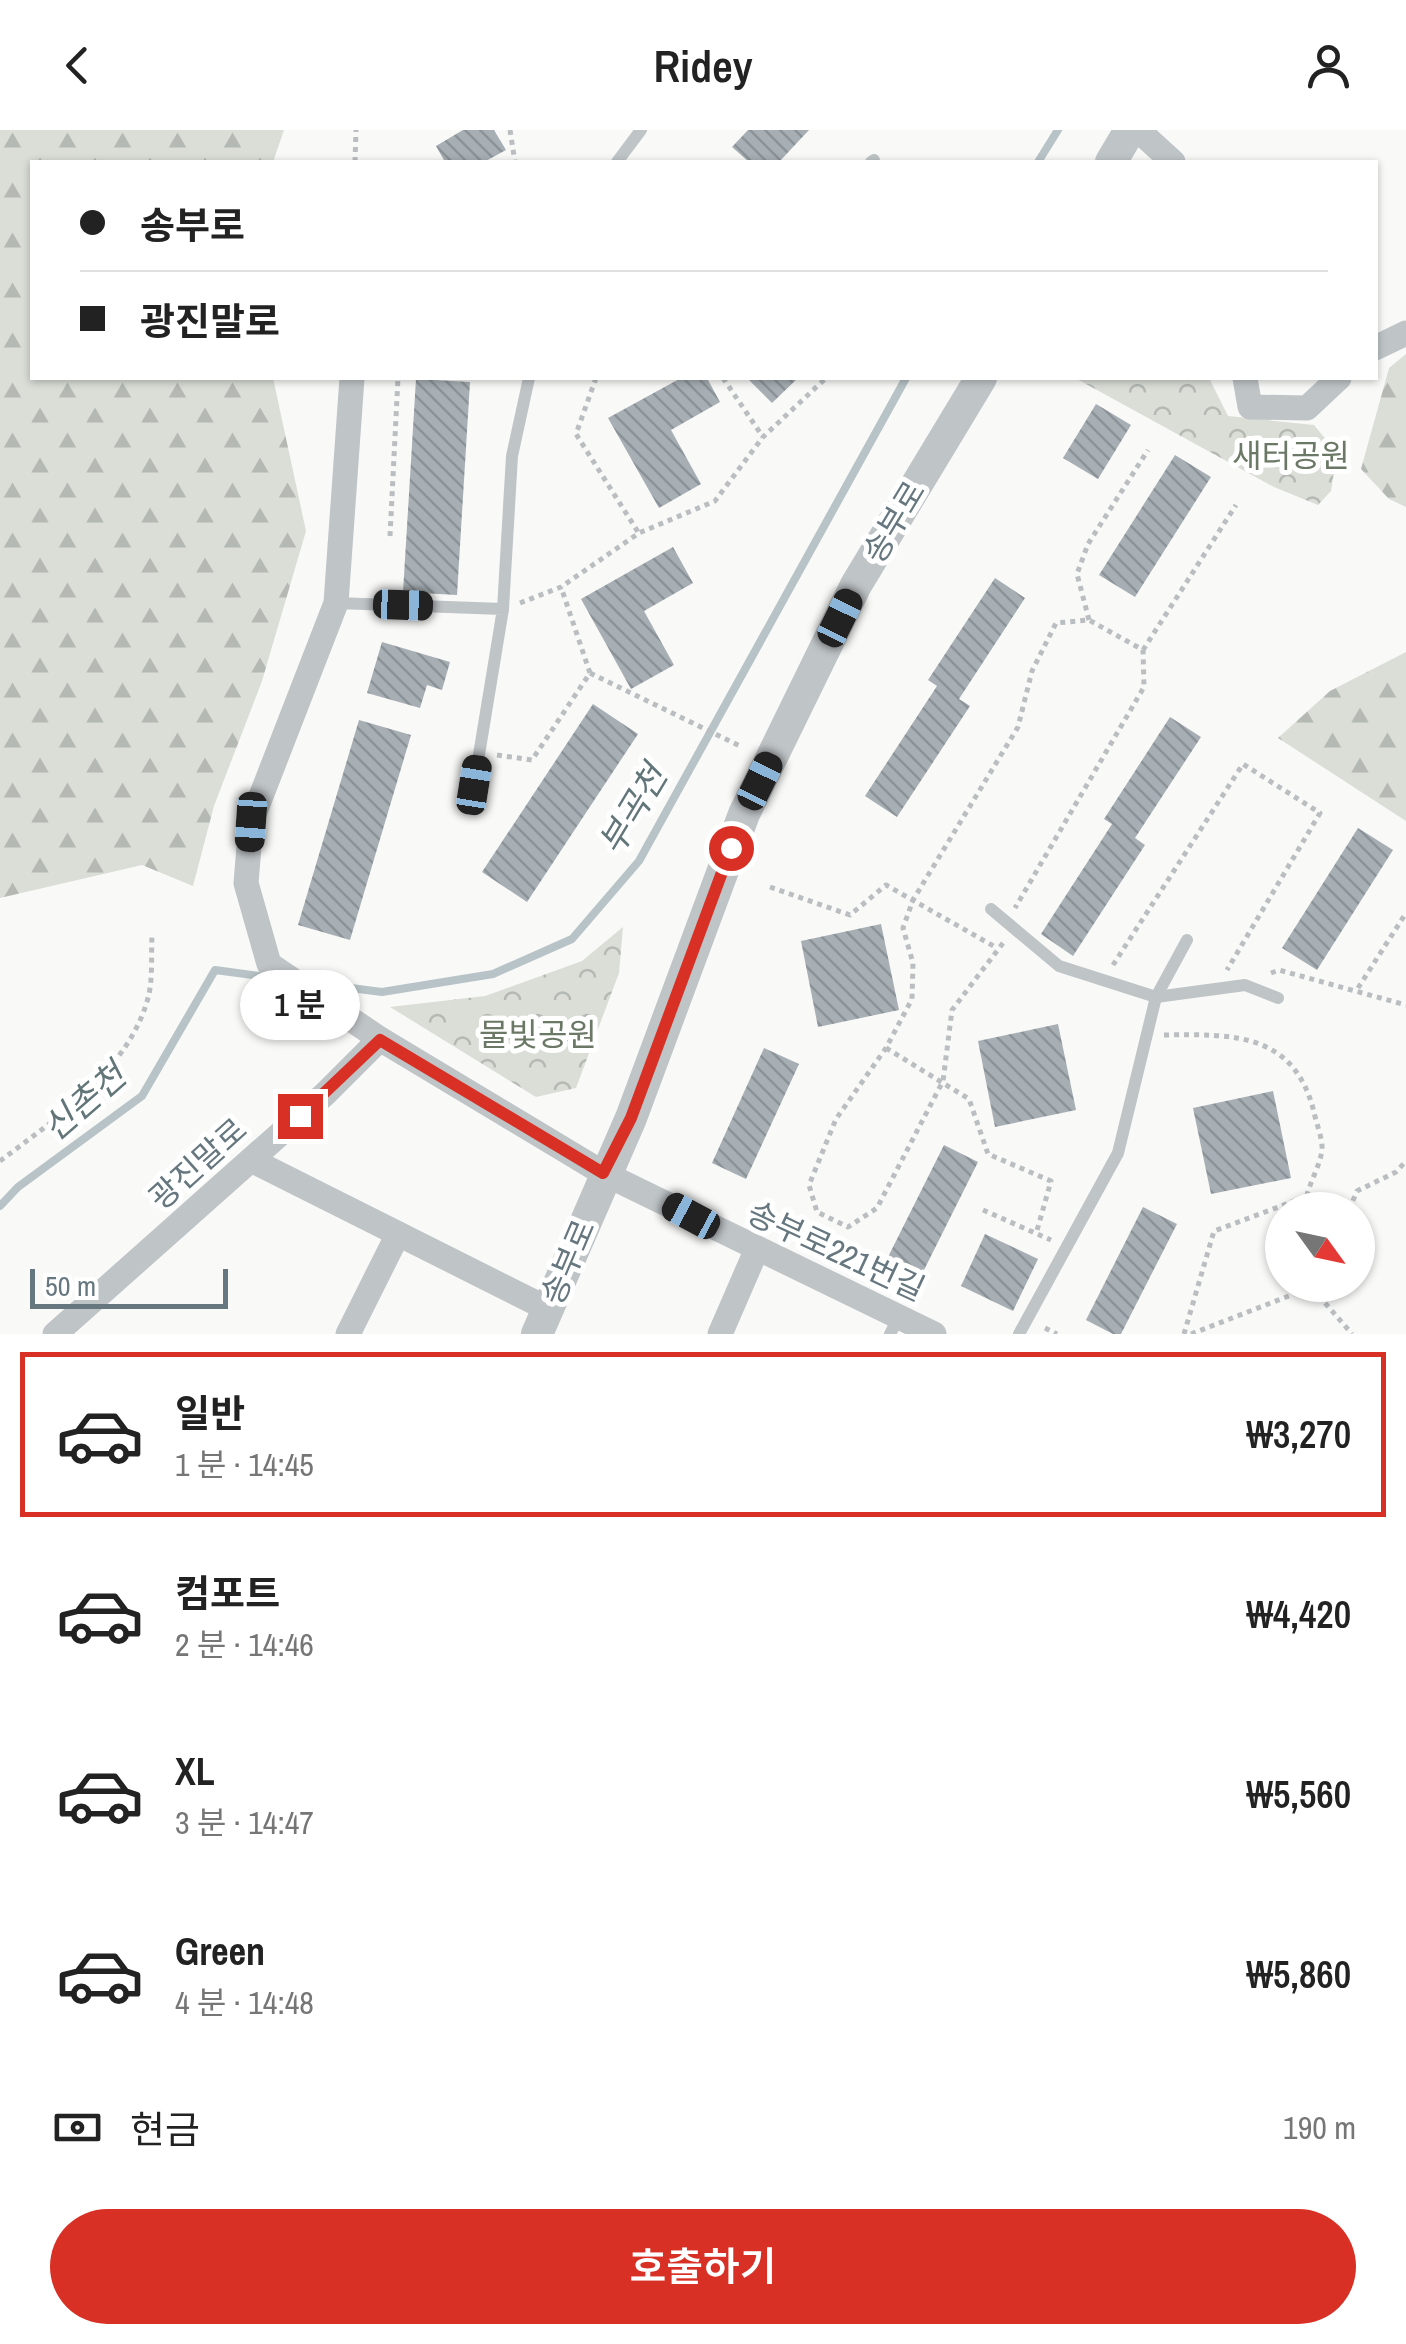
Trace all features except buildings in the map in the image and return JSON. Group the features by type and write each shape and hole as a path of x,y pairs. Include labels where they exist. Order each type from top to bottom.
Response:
{"street":[{"path":"1112,160 1130,130"},
{"path":"1138,130 1170,160"},
{"path":"1378,347 1406,333"},
{"path":"336,603 352,380"},
{"name":"송부로","path":"542,1321 603,1173 631,1118 744,814 856,585 980,380"},
{"path":"1245,380 1250,408 1308,408 1337,380"},
{"name":"송부로221번길","path":"336,603 251,822 246,883 269,964 380,1040 603,1173 895,1325 934,1334"},
{"name":"광진말로","path":"56,1334 380,1040"},
{"path":"250,1160 398,1234 542,1321"},
{"path":"348,1334 398,1234"},
{"path":"720,1334 756,1251"}],"lane":[{"path":"618,160 641,130"},
{"path":"474,785 503,609 512,456 529,380"},
{"path":"336,603 503,609"},
{"path":"991,910 1059,966 1103,980 1156,996 1245,984 1278,998"},
{"path":"1020,1334 1118,1153 1156,996 1187,940"}],"path":[{"path":"356,130 356,160"},
{"path":"510,130 515,160"},
{"path":"390,536 398,380"},
{"path":"595,380 576,434 638,532"},
{"path":"724,380 763,437"},
{"path":"503,609 561,587 638,532 715,501 763,437 824,380"},
{"path":"1089,620 1078,574 1088,544 1148,450"},
{"path":"1143,650 1236,505"},
{"path":"561,587 590,674 742,747"},
{"path":"479,753 532,760 590,674"},
{"path":"1103,980 1243,764 1320,813 1216,988"},
{"path":"770,888 850,915 886,885 997,948"},
{"path":"1358,988 1406,913"},
{"path":"0,1161 106,1072 128,1042 149,996 152,936"},
{"path":"1245,984 1279,970 1358,988 1406,1005"},
{"path":"1146,1036 1259,1040 1285,1057 1310,1098 1322,1149 1307,1192"},
{"path":"886,1048 969,1099 988,1154 1051,1181 1036,1234"},
{"path":"1358,1192 1396,1172 1406,1161"},
{"path":"983,1210 1068,1247"},
{"path":"1188,1334 1214,1231 1265,1212"},
{"path":"1188,1334 1271,1302"},
{"path":"1325,1302 1352,1334"}],"green space":[{"path":"0,130 284,130 274,160 30,160 30,380 273,380 306,531 262,681 214,806 193,886 142,865 0,898"},
{"path":"1406,354 1406,507 1389,499 1361,469 1389,368"},
{"name":"새터공원","path":"1079,380 1210,380 1228,416 1314,425 1337,453 1331,491 1318,505 1274,487"},
{"path":"1406,652 1406,821 1278,738 1330,691"},
{"name":"물빛공원","path":"623,927 619,973 576,1088 536,1097 390,1007 485,996 582,961"}],"waterway":[{"name":"부곡천","path":"1039,160 1058,130"},
{"name":"부곡천","path":"312,983 382,992 493,974 572,939 639,861 905,380"},
{"name":"신촌천","path":"0,1206 18,1187 142,1096 215,970 274,978"}],"route":[{"path":"300,1116 380,1040 603,1173 631,1118 731,848"}]}
